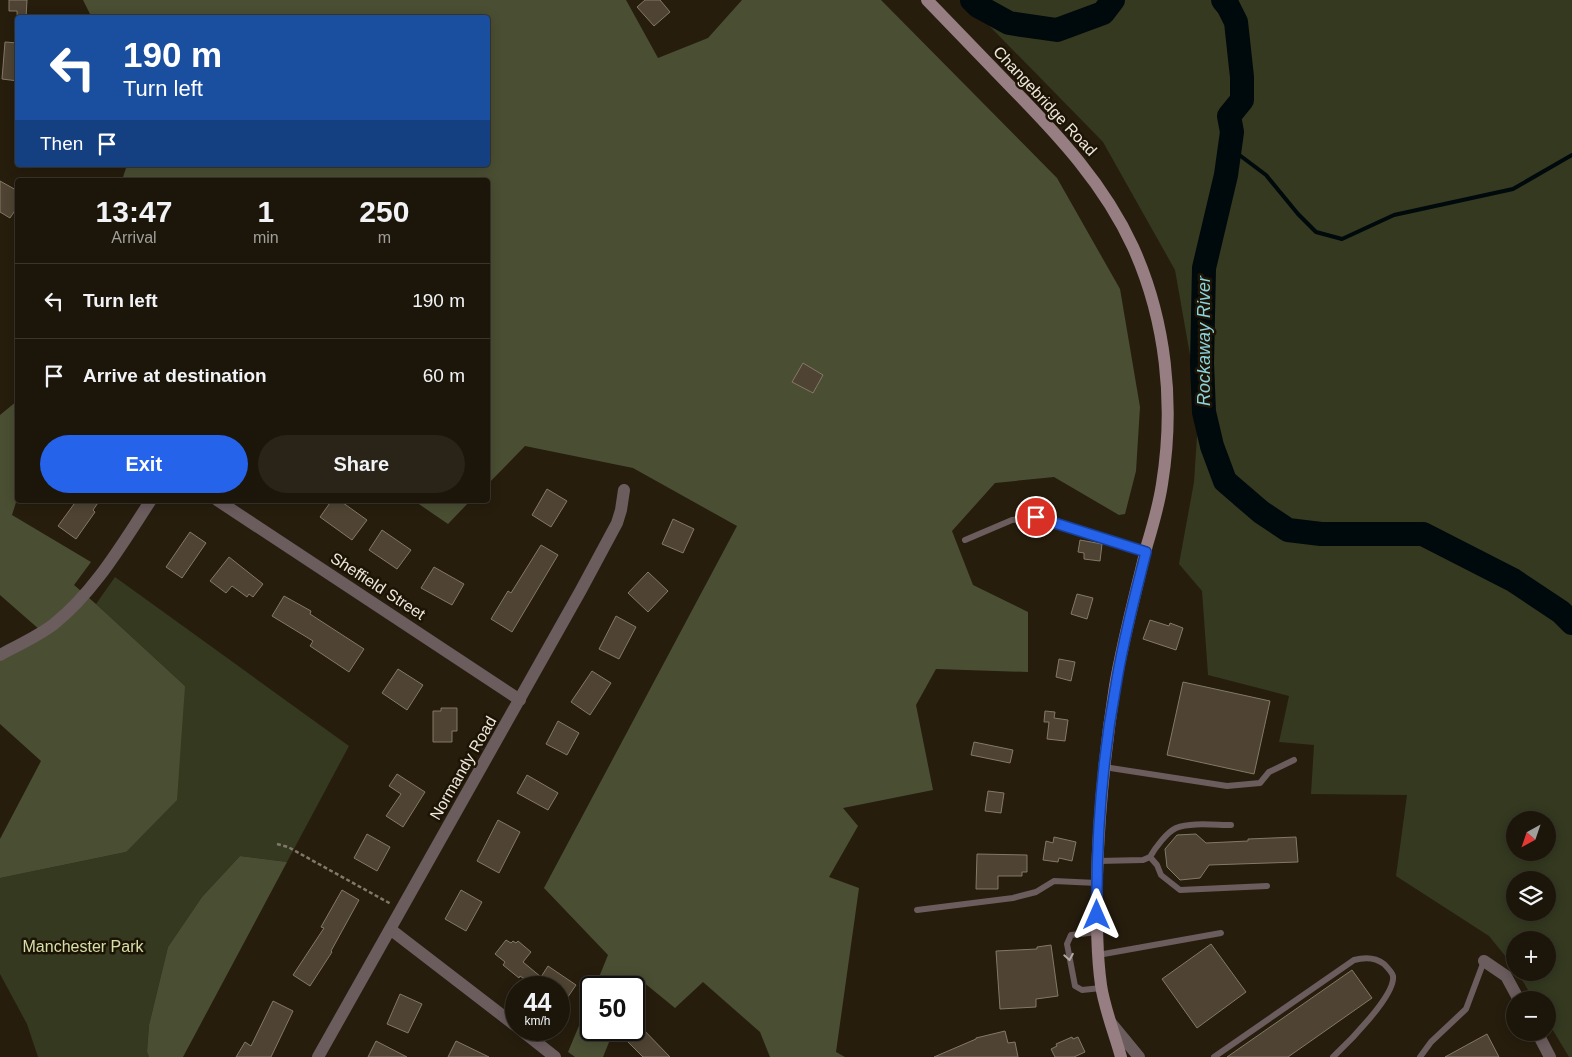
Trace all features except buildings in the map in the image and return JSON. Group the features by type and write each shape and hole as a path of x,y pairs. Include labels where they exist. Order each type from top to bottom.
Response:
{"main road":[{"name":"Changebridge Road","path":"927,0 1044,120 1068,146 1095,181 1132,245 1155,309 1162,343 1167,378 1168,414 1162,484 1131,612 1116,685 1104,767 1098,861 1097,932 1101,988 1121,1057"}],"street":[{"name":"Normandy Road","path":"318,1057 520,700 617,523 624,490"},
{"path":"0,655 52,626 72,609 87,593 113,558 149,503"},
{"name":"Sheffield Street","path":"222,503 520,700"},
{"path":"390,929 505,1018"},
{"path":"1484,961 1506,976 1514,991"},
{"path":"1111,1023 1139,1057"},
{"path":"535,1041 555,1057"},
{"path":"1542,1041 1550,1057"}],"lane":[{"path":"965,540 1012,520 1036,517 1146,552"},
{"path":"1104,767 1227,786 1260,783 1269,772 1294,760"},
{"path":"1098,861 1142,860 1150,857 1155,848 1175,829 1189,825 1231,825"},
{"path":"1150,857 1161,875 1180,890 1266,886"},
{"path":"917,910 1013,898 1036,892 1054,882 1097,883"},
{"path":"1097,932 1071,935 1067,944 1074,986 1082,990 1101,988"},
{"path":"1098,955 1221,933"},
{"path":"1214,1057 1354,960 1364,957 1379,960 1388,967 1393,976 1392,984 1380,1004 1352,1039 1333,1057"},
{"path":"1420,1057 1431,1042 1466,1008 1484,961"}],"path":[{"path":"277,844 288,847 401,910"}],"green space":[{"path":"83,0 626,0 658,58 708,38 742,0 881,0 1057,178 1120,289 1140,407 1136,471 1125,514 1119,515 1054,477 995,483 952,531 973,585 1028,612 1028,672 936,669 916,705 933,790 843,808 858,826 829,877 859,888 836,1052 845,1057 770,1057 760,1032 703,982 675,1008 645,984 645,976 599,976 608,955 544,888 737,526 633,468 525,446 490,482 490,178 123,178 126,167 490,167 490,15 90,15"},
{"path":"964,0 1572,0 1572,1057 1569,1057 1556,1035 1556,991 1529,991 1523,981 1556,981 1556,931 1506,931 1506,957 1489,936 1396,876 1407,795 1311,794 1314,745 1279,742 1289,696 1208,675 1202,591 1179,564 1194,482 1199,406 1175,270 1103,142"},
{"path":"15,403 16,503 12,515 91,562 74,585 185,686 177,800 126,852 0,878 0,839 41,761 0,724 0,653 40,630 0,595 0,415"},
{"path":"417,503 468,503 448,524"},
{"name":"Manchester Park","path":"115,577 349,746 287,862 240,856 202,897 168,947 149,1025 147,1052 149,1057 38,1057 27,1024 0,974 0,878 126,852 185,686 96,604"},
{"path":"240,856 287,862 183,1057 149,1057 147,1052 149,1025 168,947 202,897"},
{"path":"580,1023 580,1041 610,1041 603,1057 575,1057 568,1052"}],"waterway":[{"name":"Rockaway River","path":"972,0 978,6 1009,23 1057,30 1103,13 1113,0"},
{"name":"Rockaway River","path":"1223,0 1236,22 1242,77 1242,100 1229,116 1232,132 1226,175 1204,268 1202,363 1204,412 1212,446 1225,481 1261,512 1288,530 1321,534 1423,534 1513,580 1561,612 1572,623"},
{"path":"1230,148 1266,175 1298,214 1316,232 1342,239 1394,215 1513,189 1572,155"}],"route":[{"path":"1036,517 1146,552 1116,685 1104,767 1098,840 1097,915"}]}
